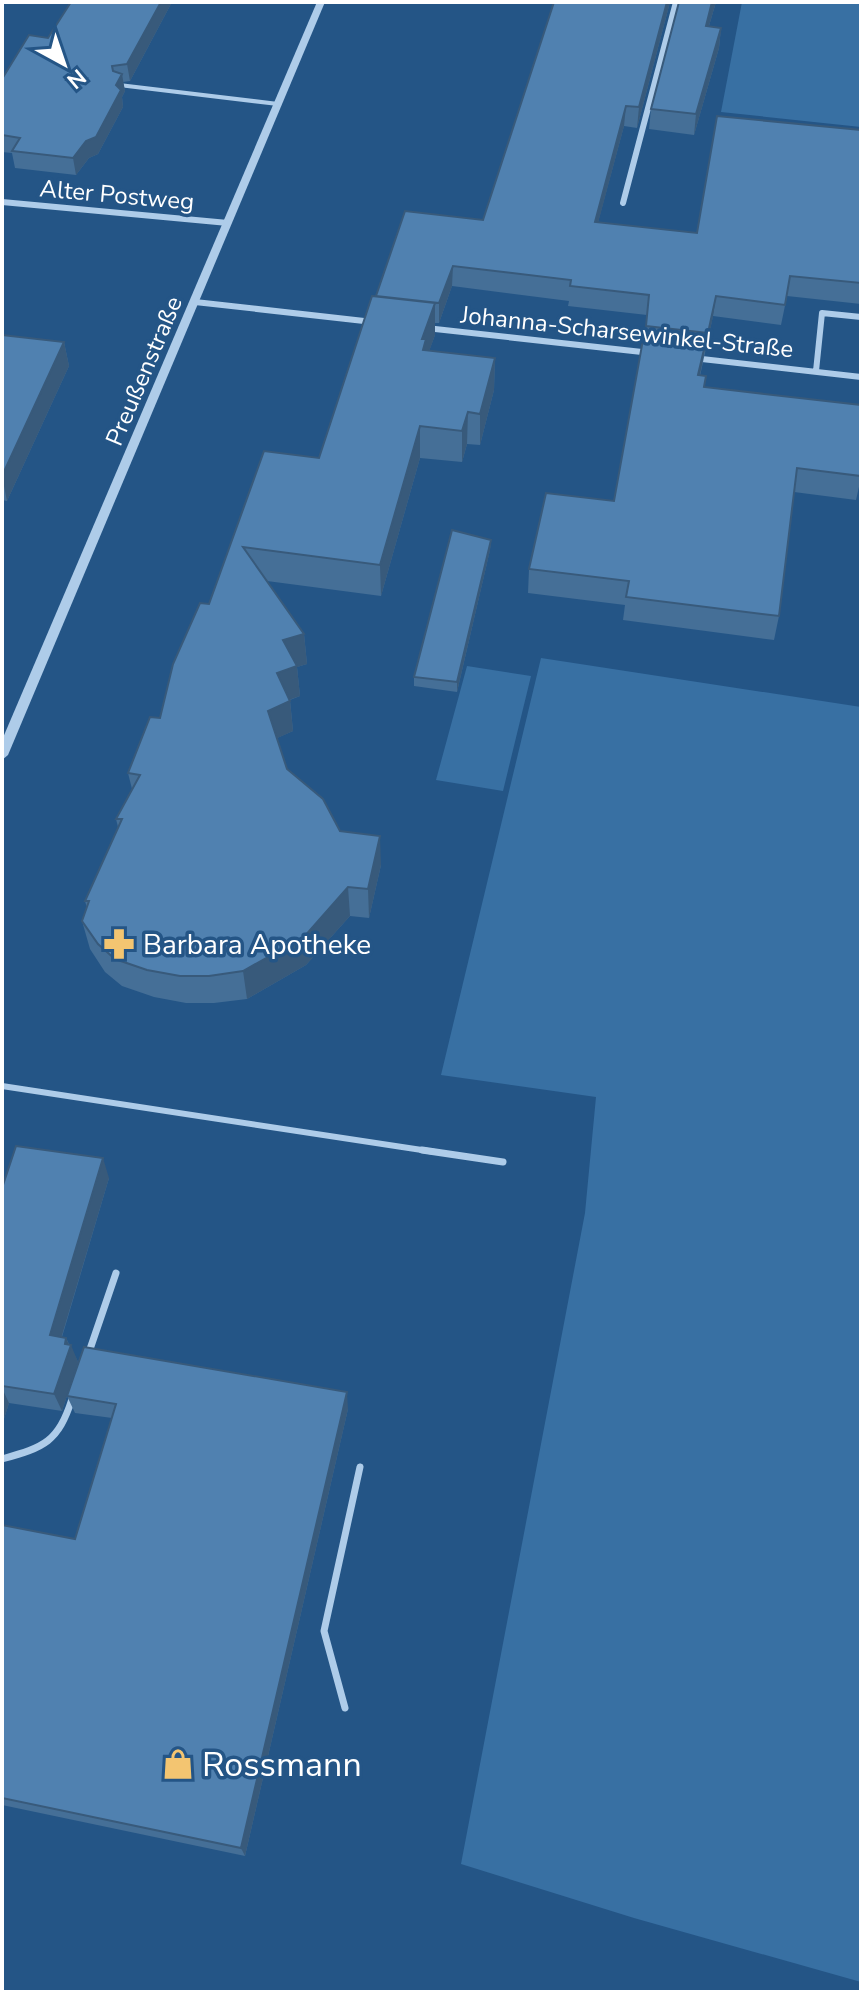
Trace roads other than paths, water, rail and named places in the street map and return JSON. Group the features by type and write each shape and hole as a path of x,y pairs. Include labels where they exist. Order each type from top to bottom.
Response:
{"street":[{"name":"Preußenstraße","path":"2,755 321,2"},
{"path":"623,203 676,2"},
{"name":"Alter Postweg","path":"2,202 228,223"},
{"path":"195,302 389,324"},
{"name":"Johanna-Scharsewinkel-Straße","path":"816,371 822,313 861,317"},
{"name":"Johanna-Scharsewinkel-Straße","path":"419,327 666,355"},
{"name":"Johanna-Scharsewinkel-Straße","path":"681,357 861,377"}],"lane":[{"path":"119,85 278,104"},
{"path":"2,1086 503,1162"},
{"path":"87,1358 116,1273"},
{"path":"2,1459 35,1450 62,1429 77,1386"},
{"path":"345,1708 324,1631 360,1467"}],"place":[{"name":"Barbara Apotheke","path":"119,944"},
{"name":"Rossmann","path":"178,1764"}]}
